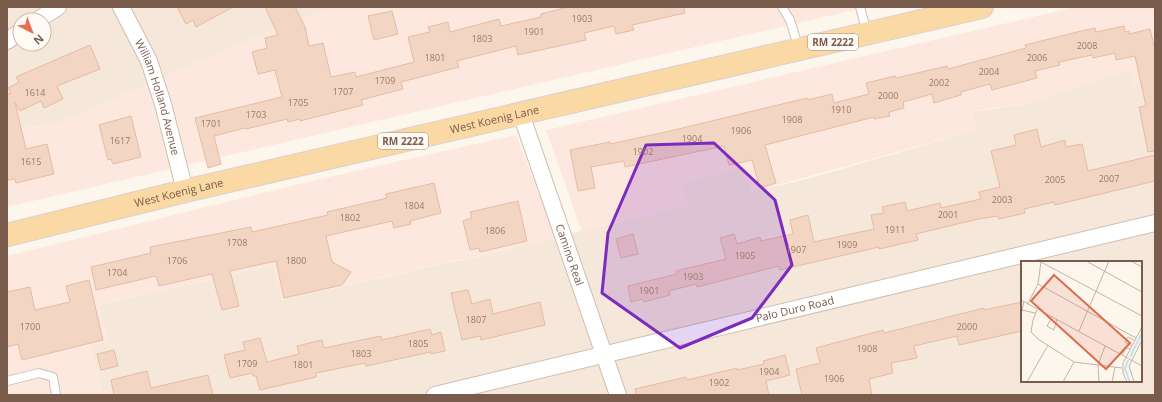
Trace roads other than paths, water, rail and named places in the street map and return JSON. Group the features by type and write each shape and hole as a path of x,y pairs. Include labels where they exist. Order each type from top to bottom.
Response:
{"main road":[{"name":"West Koenig Lane","path":"7,235 185,191 982,7"}],"street":[{"name":"William Holland Avenue","path":"121,7 149,61 163,104 185,191"},
{"name":"Camino Real","path":"521,114 618,395"},
{"name":"Palo Duro Road","path":"435,395 1155,223"}],"lane":[{"path":"782,7 790,20 799,50"},
{"path":"860,7 867,34"},
{"path":"7,381 39,373 53,377 56,395"}]}
